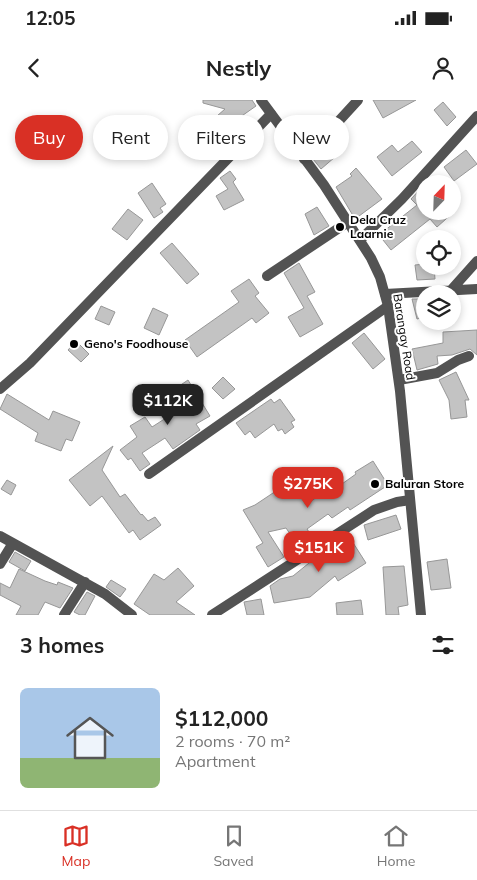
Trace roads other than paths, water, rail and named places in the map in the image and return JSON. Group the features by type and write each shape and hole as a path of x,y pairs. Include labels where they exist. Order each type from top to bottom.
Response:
{"street":[{"name":"Barangay Road","path":"261,100 274,118"},
{"path":"344,115 358,100"},
{"path":"0,390 30,364 271,114"},
{"path":"360,240 402,199 477,116"},
{"name":"Barangay Road","path":"305,160 371,258 385,294 399,380 421,615"},
{"path":"268,276 348,222"},
{"path":"456,285 477,261"},
{"path":"461,289 477,289"},
{"path":"385,294 416,292"},
{"path":"149,474 388,306"},
{"path":"399,380 436,373 469,356"},
{"path":"212,615 374,510 410,500"},
{"path":"0,536 85,582 118,602 132,615"},
{"path":"0,564 13,543"},
{"path":"64,615 85,582"}],"place":[{"name":"Dela Cruz Laarnie","path":"340,227"},
{"name":"Geno's Foodhouse","path":"74,344"},
{"name":"Baluran Store","path":"375,484"}]}
